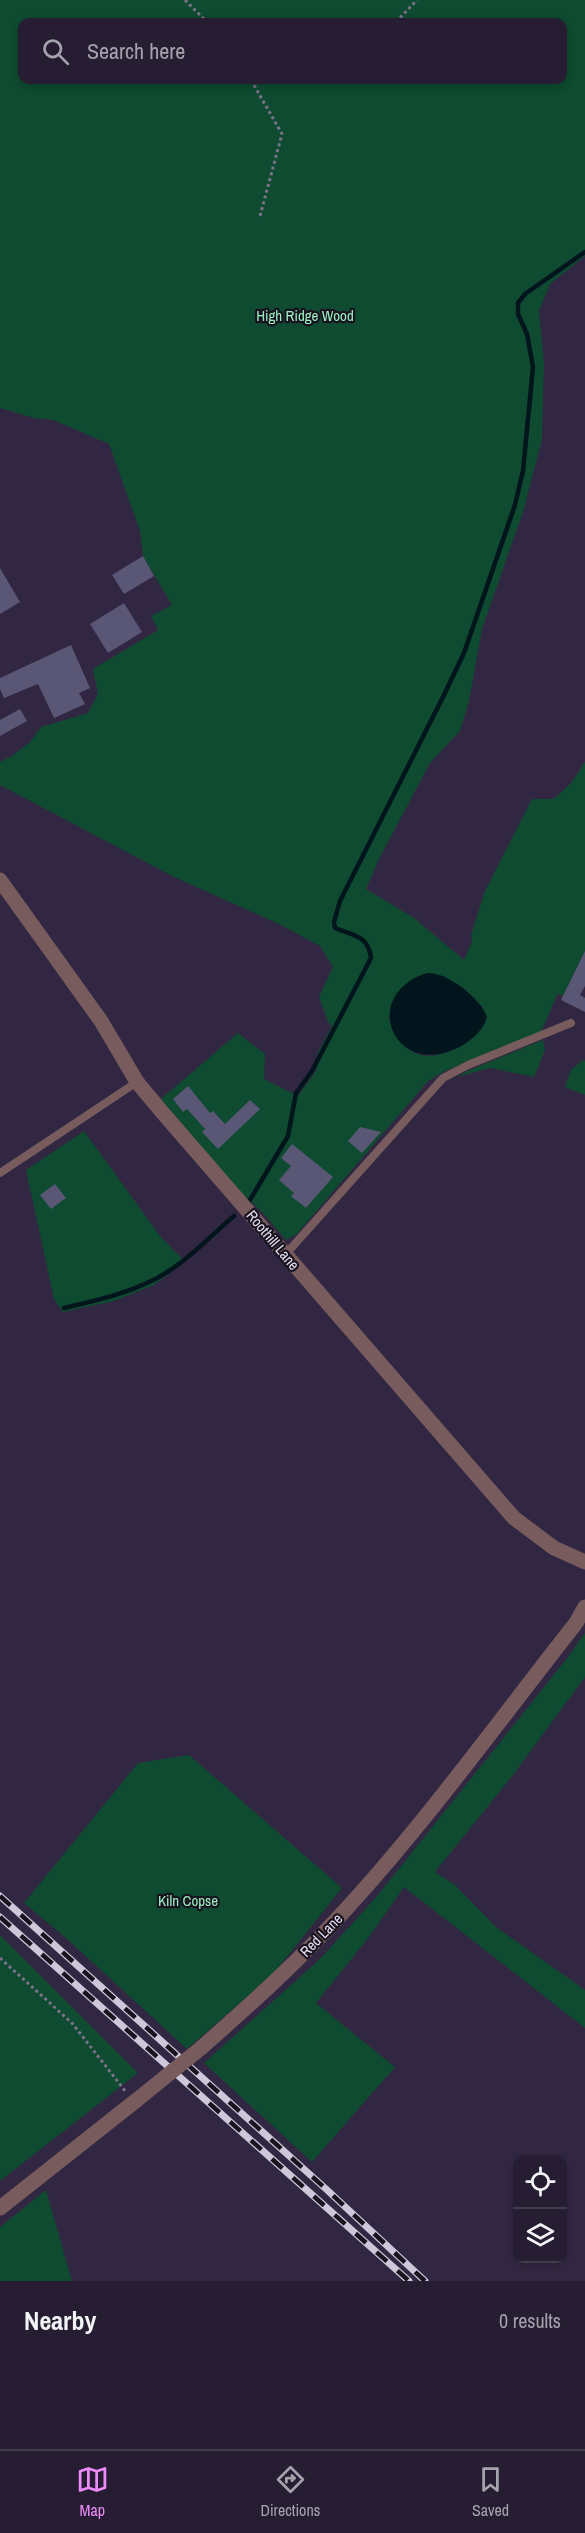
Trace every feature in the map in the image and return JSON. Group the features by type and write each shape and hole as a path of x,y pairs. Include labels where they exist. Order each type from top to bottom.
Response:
{"street":[{"name":"Roothill Lane","path":"0,880 101,1022 137,1082 285,1255 514,1518 554,1548 585,1562"},
{"name":"Red Lane","path":"0,2208 201,2048 275,1983 349,1906 432,1807 576,1623 585,1607"}],"lane":[{"path":"285,1255 443,1078 468,1065 571,1023"},
{"path":"0,1173 137,1082"}],"path":[{"path":"185,0 203,18"},
{"path":"400,18 417,0"},
{"path":"253,84 282,134 260,216"},
{"path":"0,1958 72,2023 136,2101"}],"green space":[{"name":"High Ridge Wood","path":"0,0 585,0 585,256 550,284 539,311 544,362 542,439 524,509 482,629 469,701 460,731 430,763 379,859 366,889 414,918 464,960 472,942 471,935 485,891 532,799 554,799 572,782 585,762 585,951 563,996 558,993 541,1032 445,1071 428,1081 296,1235 286,1240 263,1213 234,1186 161,1099 238,1033 265,1054 264,1079 298,1096 316,1071 318,1052 332,1026 328,1022 319,997 333,967 320,946 279,924 172,876 0,785 0,762 30,742 41,727 88,713 98,694 93,669 158,630 151,616 172,605 143,556 140,531 109,444 53,420 34,418 0,408","holes":["444,976 483,1007 479,1032 462,1045 432,1056 421,1055 403,1044 389,1019 395,997"]},
{"path":"543,1040 545,1050 534,1077 490,1068 457,1077 465,1072"},
{"path":"583,1060 585,1061 585,1095 565,1087 571,1070"},
{"path":"84,1131 160,1236 185,1262 154,1285 114,1301 63,1312 54,1299 26,1170"},
{"path":"585,1633 585,1677 513,1775 435,1872 455,1885 496,1927 585,1990 585,2028 404,1887 369,1937 316,2003 395,2067 312,2162 204,2063 320,1959 378,1895"},
{"name":"Kiln Copse","path":"189,1755 342,1888 273,1974 187,2049 66,1938 24,1903 138,1763"},
{"path":"0,1935 138,2073 0,2181"},
{"path":"46,2190 72,2281 0,2281 0,2227"}],"water":[{"path":"427,973 445,977 462,987 483,1009 487,1017 481,1030 471,1040 439,1054 419,1053 403,1045 393,1032 390,1016 394,999 406,984"}],"building":[{"path":"143,556 154,576 124,594 112,575"},
{"path":"0,568 20,602 0,614"},
{"path":"124,603 142,632 108,653 90,624"},
{"path":"71,645 90,688 79,693 85,704 54,718 38,684 4,698 0,689 0,678"},
{"path":"20,709 27,721 0,736 0,720"},
{"path":"585,951 585,986 580,995 585,998 585,1012 561,1000"},
{"path":"188,1086 210,1113 213,1111 225,1124 250,1100 260,1109 218,1149 202,1132 205,1129 187,1109 183,1112 173,1099"},
{"path":"360,1127 381,1132 362,1153 348,1141"},
{"path":"292,1144 333,1177 306,1208 291,1196 294,1193 279,1180 291,1166 281,1158"},
{"path":"55,1184 66,1198 51,1209 40,1195"}],"waterway":[{"path":"250,1200 288,1136 296,1093 312,1071 371,958 367,945 359,937 335,928 334,922 340,901 464,653 515,505 523,471 533,367 527,334 518,314 518,303 525,294 585,252"},
{"path":"64,1308 118,1294 161,1276 194,1252 234,1216"}],"railway":[{"path":"0,1896 425,2281"},
{"path":"0,1917 409,2281"}]}
